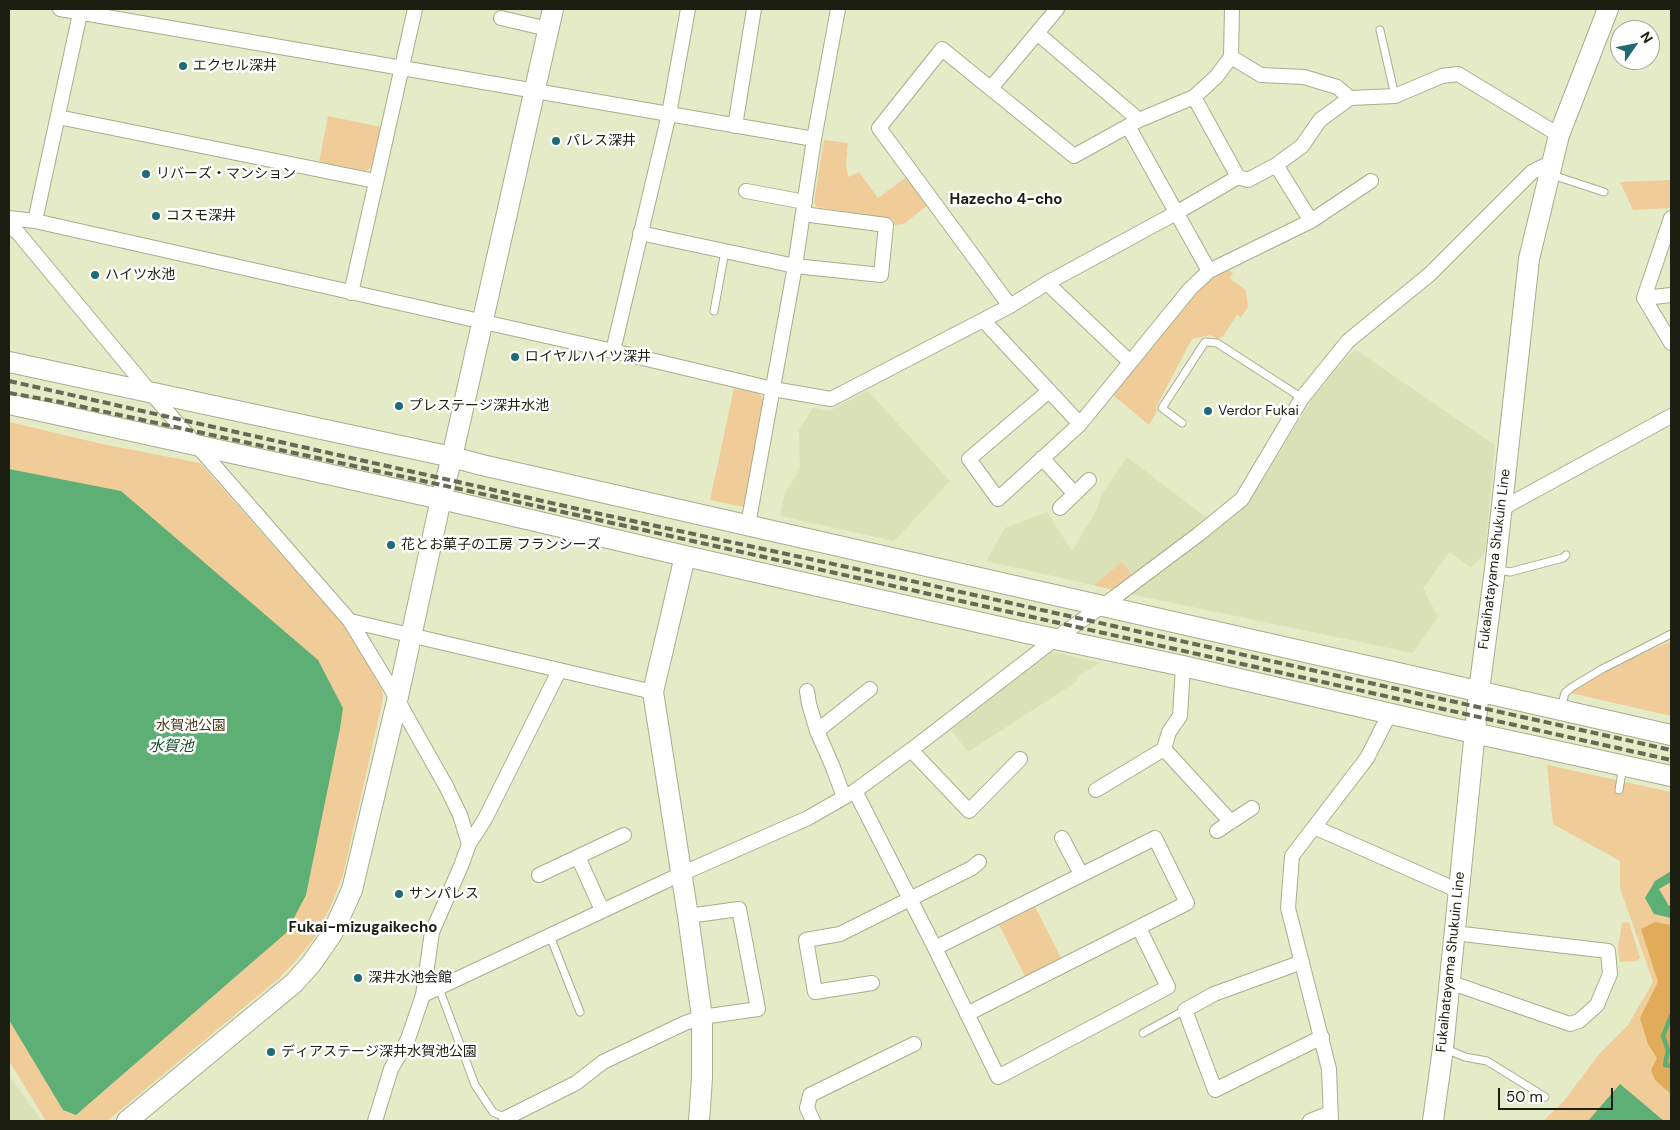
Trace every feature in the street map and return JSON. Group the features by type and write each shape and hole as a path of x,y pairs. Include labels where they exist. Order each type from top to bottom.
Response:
{"street":[{"path":"60,9 81,11 814,139"},
{"path":"351,293 415,9"},
{"path":"127,1121 294,983 311,964 332,934 352,890 397,701 553,9"},
{"path":"614,351 668,114 688,9"},
{"path":"735,126 754,9"},
{"path":"748,525 795,266 814,139 838,9"},
{"path":"991,88 1057,9"},
{"path":"1010,306 879,128 942,49 1074,156 1134,123 1194,97 1216,77 1231,57 1232,9"},
{"name":"Fukaihatayama Shukuin Line","path":"1433,1121 1443,1048 1474,733 1495,569 1529,259 1559,135 1608,9"},
{"path":"35,221 81,11"},
{"path":"502,18 548,28"},
{"path":"1037,33 1134,123 1176,212 1209,270"},
{"path":"1231,57 1261,75 1304,77 1337,87 1350,98"},
{"path":"1194,97 1238,176 1248,180 1276,165 1302,146 1320,120 1350,98 1395,96 1442,76 1458,74 1559,135"},
{"path":"58,117 375,181"},
{"path":"1276,165 1311,221"},
{"path":"423,995 602,910 808,818 850,794 911,750 1055,638 1104,605 1199,534 1242,499 1302,398 1348,341 1430,274 1532,172 1550,168"},
{"path":"9,218 35,221 482,323 614,351 772,389 831,399 1010,306 1047,283 1238,176"},
{"path":"1049,391 969,459 998,499 1080,424 1190,289 1209,270 1311,221 1372,181"},
{"path":"640,233 795,266 881,276 886,225 804,208 746,191"},
{"path":"1671,218 1644,298 1671,343"},
{"path":"9,224 151,393 350,621 449,793 460,815 469,844"},
{"path":"1047,283 1130,362"},
{"path":"1644,298 1671,295"},
{"path":"982,320 1080,424"},
{"path":"9,362 452,457 1671,735"},
{"path":"9,404 441,499 685,556 1671,776"},
{"path":"1501,509 1671,416"},
{"path":"1042,458 1074,493"},
{"path":"1060,508 1089,480"},
{"path":"685,556 653,692 702,1017 702,1078 699,1121"},
{"path":"350,621 653,692"},
{"path":"1096,790 1164,749 1169,732 1180,716 1183,666"},
{"path":"375,1121 391,1069 408,1040 423,995 432,932 469,844 485,819 558,671"},
{"path":"817,732 870,689"},
{"path":"807,691 817,732 832,765 910,899 998,1077 1168,987 1139,928"},
{"path":"1310,1121 1330,1117 1329,1069 1288,908 1292,856 1367,758 1390,713"},
{"path":"1164,749 1232,822"},
{"path":"911,750 969,811 1020,759"},
{"path":"1218,831 1252,808"},
{"path":"1314,827 1459,891"},
{"path":"538,875 624,835"},
{"path":"1062,838 1081,874"},
{"path":"935,948 1155,838 1187,903 967,1014"},
{"path":"578,857 602,910"},
{"path":"872,983 815,992 806,940 840,934 972,868 979,862"},
{"path":"508,1120 576,1083 603,1062 685,1023 702,1017 758,1009 739,909 688,916"},
{"path":"1449,982 1570,1024 1579,1021 1597,1005 1610,974 1608,951 1454,933"},
{"path":"1302,962 1214,994 1185,1010 1215,1090 1322,1037"},
{"path":"813,1121 807,1108 810,1095 914,1044"}],"lane":[{"path":"1380,30 1395,96"},
{"path":"1550,168 1604,192"},
{"path":"714,310 725,251"},
{"path":"1182,423 1162,408 1205,342 1217,343 1302,398"},
{"path":"1495,569 1510,572 1562,558 1566,555"},
{"path":"1561,709 1565,693 1572,686 1671,634"},
{"path":"1619,790 1623,766"},
{"path":"550,936 580,1012"},
{"path":"439,988 475,1085 493,1112 508,1120"},
{"path":"1142,1033 1185,1010"},
{"path":"1443,1048 1465,1057 1487,1061 1545,1097"}],"shaded area":[{"path":"1356,350 1495,445 1485,553 1471,568 1450,552 1423,588 1438,617 1413,653 1130,594 1248,504 1314,396 1345,359"},
{"path":"868,391 950,481 894,541 780,516 785,493 800,469 799,430 813,408 829,411"},
{"path":"1127,457 1207,518 1195,530 1132,575 1122,562 1093,585 986,561 1005,528 1047,512 1072,551 1096,511 1102,494"},
{"path":"1049,651 1100,663 1078,676 1076,682 968,752 951,730"},
{"path":"1655,922 1671,925 1671,1094 1655,1080 1651,1070 1657,1058 1648,1044 1640,1018 1658,982 1641,929"},
{"path":"9,1076 42,1121 9,1121"}],"green space":[{"path":"328,116 381,127 372,167 366,171 319,162"},
{"path":"824,140 848,143 846,163 848,177 859,172 878,198 908,176 929,204 904,224 894,225 894,219 817,207 814,202"},
{"path":"1671,180 1671,208 1633,210 1620,182"},
{"path":"1228,268 1233,274 1229,278 1246,290 1248,307 1241,317 1237,315 1223,336 1218,339 1210,335 1192,339 1156,407 1157,411 1149,425 1113,395 1207,279"},
{"path":"734,388 759,394 763,399 744,507 710,500"},
{"name":"水賀池","path":"9,422 102,444 200,463 348,630 382,690 383,697 343,875 331,906 312,941 278,979 107,1121 46,1121 9,1061"},
{"path":"1122,562 1132,575 1113,590 1093,585"},
{"path":"1671,641 1671,716 1571,693 1574,689 1616,665"},
{"path":"1547,765 1671,792 1671,1121 1543,1121 1564,1101 1600,1053 1628,1025 1653,982 1620,888 1620,861 1553,824"},
{"path":"1035,907 1061,958 1025,976 999,925"},
{"path":"1629,922 1640,958 1636,961 1620,962 1618,947 1622,923"}],"water":[{"name":"水賀池","path":"9,469 121,491 318,660 343,708 306,895 286,933 76,1115 63,1110 9,1020"},
{"path":"1671,871 1671,882 1659,889 1669,906 1671,905 1671,918 1654,914 1645,898 1655,881"},
{"path":"1620,1084 1664,1121 1588,1121"}],"waterway":[{"path":"1671,1016 1663,1036 1668,1050 1665,1065 1671,1066"}],"railway":[{"path":"9,381 605,515 898,578 1671,750"},
{"path":"9,393 60,402 469,491 1671,760"}],"place":[{"name":"エクセル深井","path":"183,66"},
{"name":"パレス深井","path":"556,141"},
{"name":"リバーズ・マンション","path":"146,174"},
{"name":"コスモ深井","path":"156,216"},
{"name":"ハイツ水池","path":"95,275"},
{"name":"ロイヤルハイツ深井","path":"515,357"},
{"name":"プレステージ深井水池","path":"399,406"},
{"name":"Verdor Fukai","path":"1208,411"},
{"name":"花とお菓子の工房 フランシーズ","path":"391,545"},
{"name":"サンパレス","path":"399,894"},
{"name":"深井水池会館","path":"358,978"},
{"name":"ディアステージ深井水賀池公園","path":"271,1052"}],"district":[{"name":"Hazecho 4-cho","path":"1006,200"},
{"name":"Fukai-mizugaikecho","path":"363,928"}],"park label":[{"name":"水賀池公園","path":"191,726"}]}
